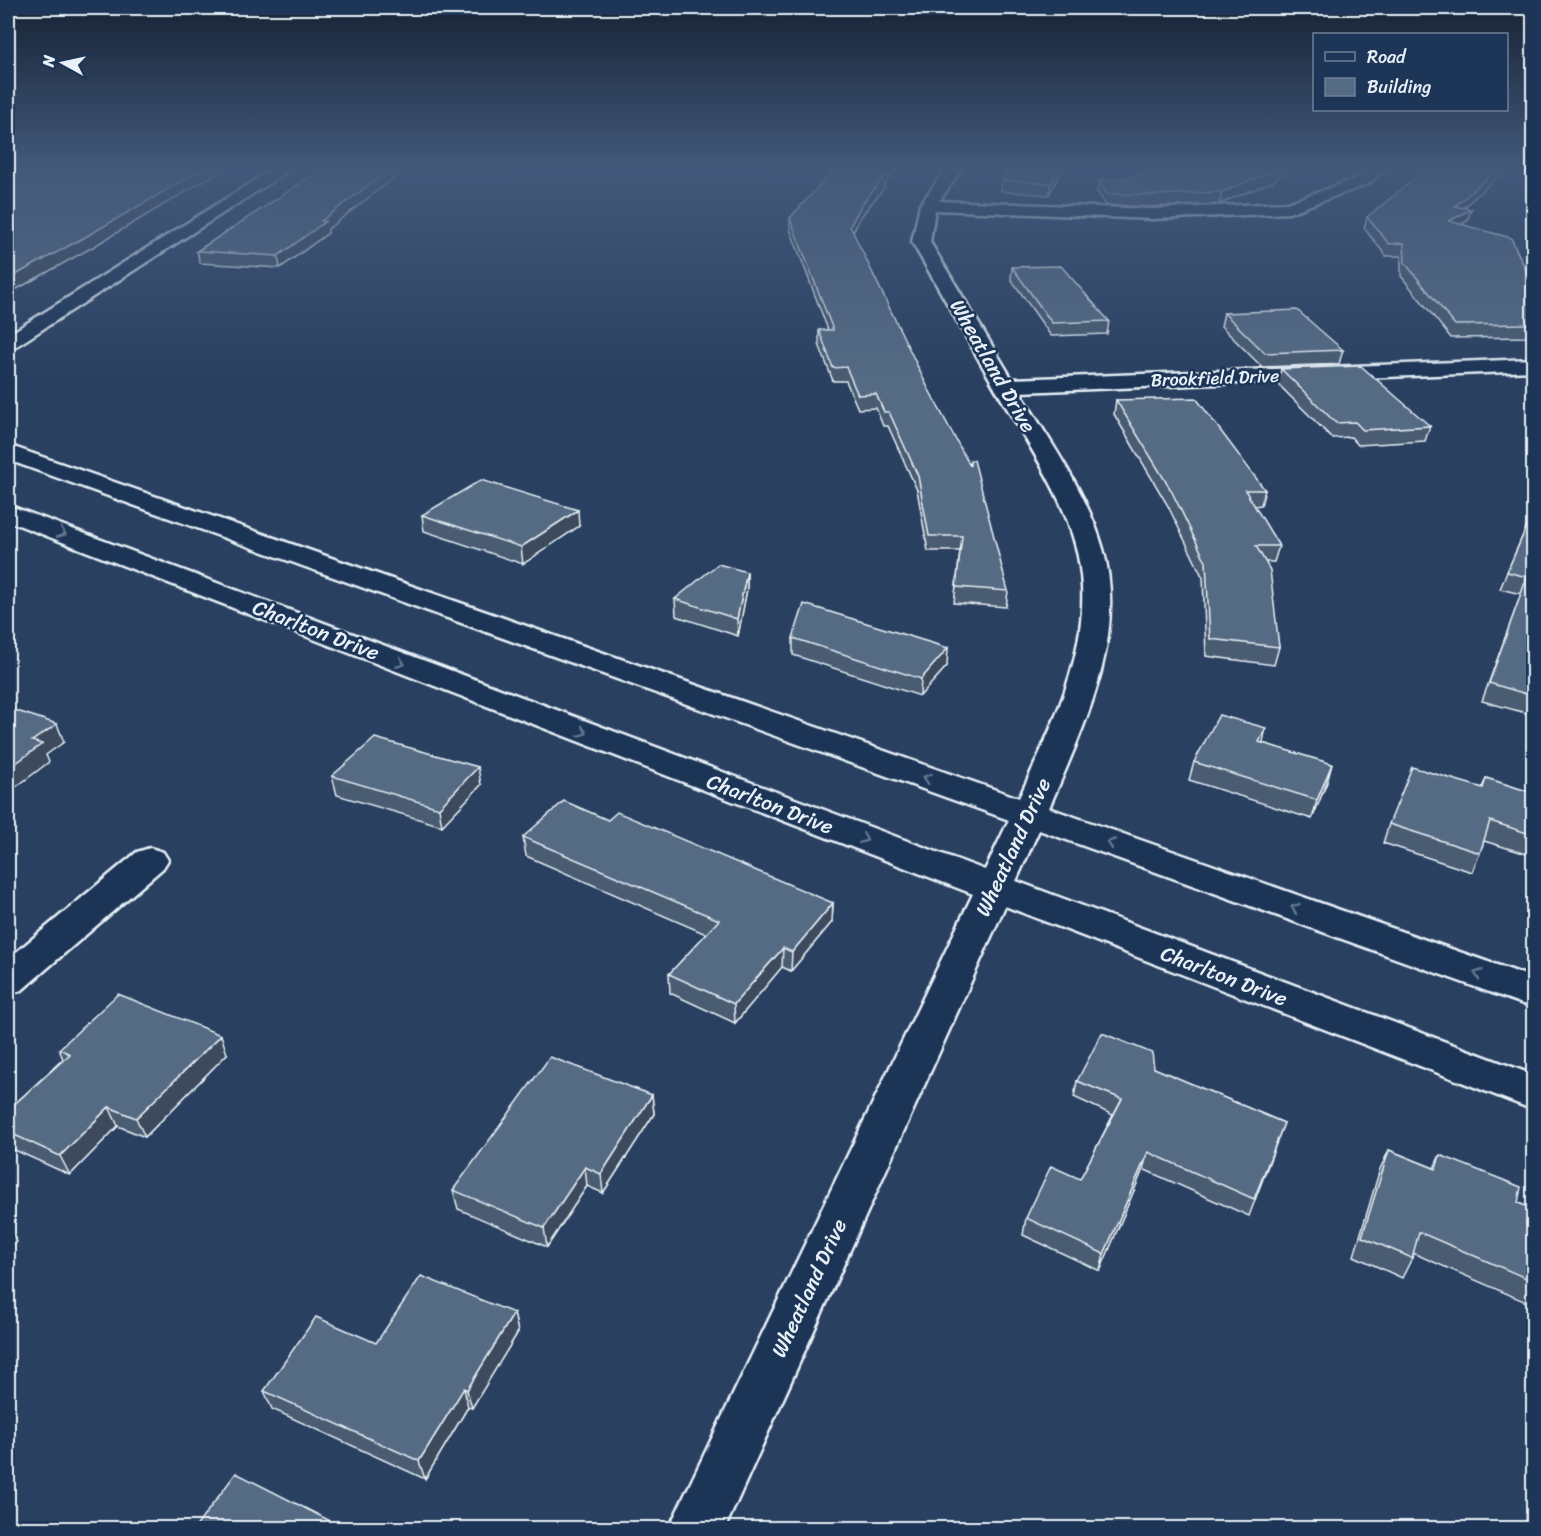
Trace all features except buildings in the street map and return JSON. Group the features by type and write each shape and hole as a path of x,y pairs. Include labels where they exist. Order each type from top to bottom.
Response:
{"street":[{"path":"8,343 175,238"},
{"name":"Wheatland Drive","path":"697,1528 1029,814 1078,705 1088,664 1095,586 1091,552 1066,489 921,242 922,238"},
{"name":"Brookfield Drive","path":"1005,386 1533,365"},
{"path":"8,452 1533,993"},
{"name":"Charlton Drive","path":"8,512 1533,1093"},
{"path":"8,980 150,860"}]}
